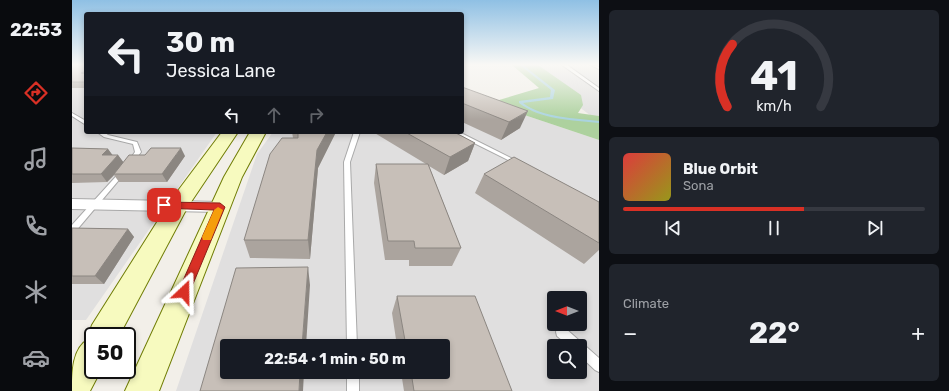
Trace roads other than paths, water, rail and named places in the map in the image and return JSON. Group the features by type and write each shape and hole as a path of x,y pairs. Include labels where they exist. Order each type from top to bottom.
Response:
{"main road":[{"path":"108,327 178,206 211,156 228,134"},
{"path":"142,391 233,177 257,134"},
{"path":"72,389 84,368"}],"street":[{"path":"72,204 220,207"}],"lane":[{"path":"590,83 599,90"},
{"path":"72,114 84,122"},
{"path":"72,230 96,204 138,152 135,144 103,134"},
{"path":"352,339 347,162 357,134"},
{"path":"459,134 525,167"},
{"path":"561,332 569,339"},
{"path":"587,355 599,366"},
{"path":"353,379 353,391"}],"waterway":[{"path":"544,83 553,90 552,98 520,102 535,111 546,114 599,122"}]}
